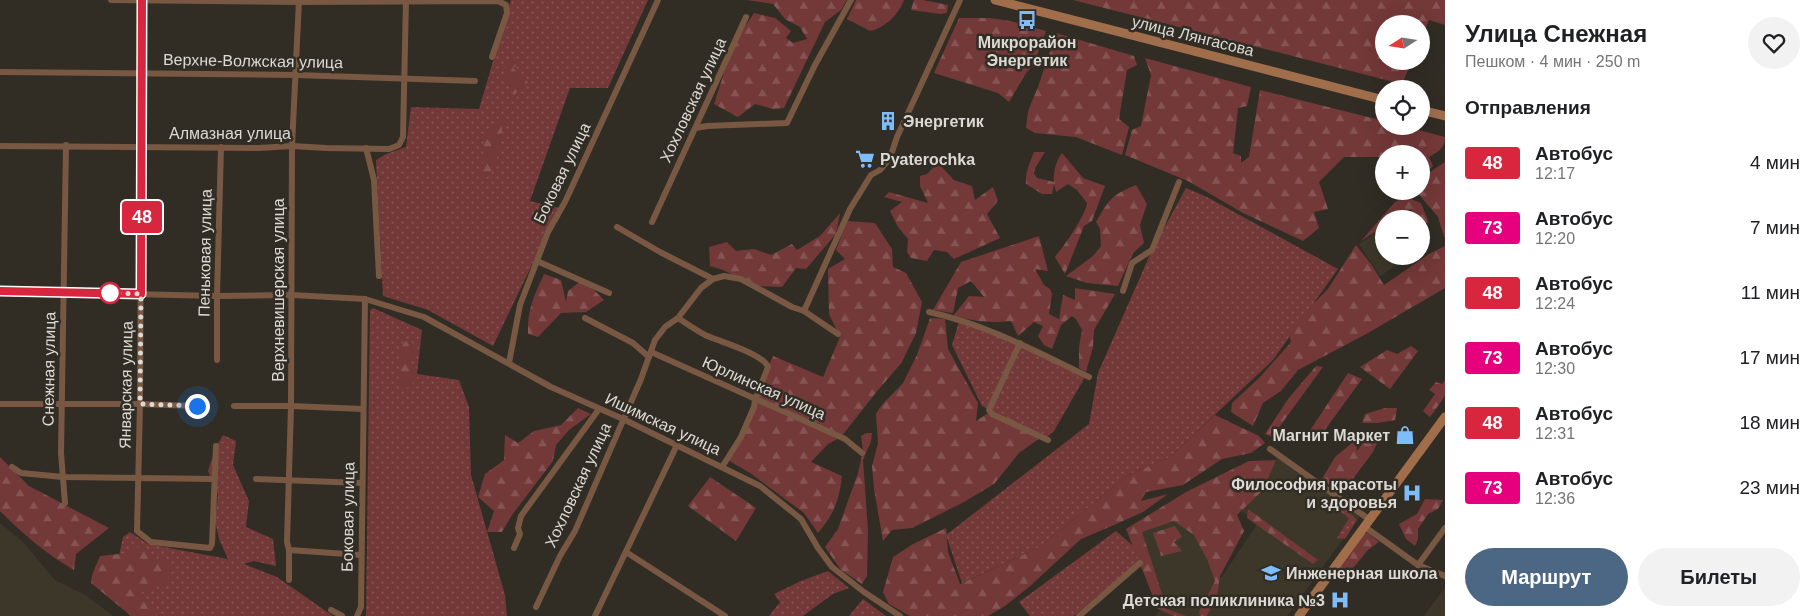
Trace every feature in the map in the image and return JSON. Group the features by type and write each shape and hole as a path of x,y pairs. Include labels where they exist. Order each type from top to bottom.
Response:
{"main road":[{"name":"улица Лянгасова","path":"995,0 1375,98"},
{"path":"1430,112 1445,116"},
{"path":"1299,616 1445,417"}],"street":[{"path":"111,0 498,1 506,5 507,13 492,57"},
{"name":"Январская улица","path":"142,0 140,404 137,531 151,542 210,548 212,544 214,479"},
{"path":"404,79 406,0"},
{"name":"Боковая улица","path":"509,363 520,305 548,232 565,202 658,0"},
{"path":"696,128 787,123 851,0"},
{"path":"804,311 850,209 871,175 880,170 890,158 897,137 960,0"},
{"name":"Верхневишерская улица","path":"289,580 289,550 287,542 291,406 292,146 299,1"},
{"name":"Хохловская улица","path":"652,222 746,17"},
{"name":"Верхне-Волжская улица","path":"0,72 143,72 475,81"},
{"name":"Алмазная улица","path":"0,146 259,148 292,146 389,149 399,145 403,137 404,79"},
{"name":"Снежная улица","path":"64,503 61,454 66,146"},
{"name":"Пеньковая улица","path":"217,360 221,147"},
{"path":"366,148 374,180 379,276"},
{"path":"1123,291 1132,263 1152,250 1179,182"},
{"path":"616,227 713,279 724,276 740,279 792,308 804,311 838,334"},
{"path":"537,261 609,292"},
{"name":"Хохловская улица","path":"536,607 560,556 575,531 655,340 665,327 678,318 701,288 713,279"},
{"name":"Ишимская улица","path":"0,291 217,296 292,295 365,299 424,317 550,387 623,419 760,486 801,519 832,568 900,616"},
{"name":"Боковая улица","path":"358,616 361,607 361,482 365,299"},
{"path":"929,312 956,318 1020,343 1089,377"},
{"name":"Юрлинская улица","path":"585,318 650,354 845,439 862,453"},
{"path":"678,318 704,335 742,350 767,363 768,371 755,400 754,407 741,437 722,467"},
{"path":"1020,343 990,407 990,412 1048,440"},
{"path":"0,404 197,406"},
{"path":"234,406 363,408"},
{"path":"514,548 520,534 518,528 521,516 599,409"},
{"path":"595,616 677,445"},
{"path":"12,467 21,473 63,477 214,479 216,446"},
{"path":"1270,449 1418,565 1445,576"},
{"path":"256,479 361,482"},
{"path":"1418,565 1445,528"},
{"path":"289,550 361,555"},
{"path":"626,552 726,616"},
{"path":"1080,616 1140,563"},
{"path":"331,610 342,616"}],"shaded area":[{"path":"1375,234 1375,265 1396,265 1380,276 1359,244"},
{"path":"1278,457 1360,516 1287,616 1154,616 1166,606 1136,530 1184,498 1221,578 1258,523 1240,510"},
{"path":"0,523 22,541 55,580 87,596 113,616 0,616"},
{"path":"1445,587 1445,616 1424,616"}],"green space":[{"path":"511,0 648,0 608,88 570,88 530,201 559,208 493,346 428,310 383,296 376,160 386,154 406,147 411,107 479,109"},
{"path":"747,0 847,0 841,10 825,22 784,108 773,109 755,104 738,117 714,104 733,45 754,13 775,18 791,31 786,38 793,43 807,39 800,27 785,19 773,4"},
{"path":"856,0 904,0 891,20 881,27 870,31 847,19"},
{"path":"914,0 948,5 947,13 940,14 911,10"},
{"path":"1073,0 1445,0 1445,25 1430,20 1430,15 1375,15 1375,70 1408,70 1404,80 1386,80"},
{"path":"959,18 990,18 1010,21 1046,31 1033,66 1026,73 1009,102 998,93 934,73"},
{"path":"1056,33 1134,56 1137,65 1127,70 1119,119 1129,127 1122,155 1076,137 1035,133 1026,128 1028,111"},
{"path":"510,57 523,60 513,68 528,82 514,95 506,77 506,68"},
{"path":"1145,58 1251,87 1247,106 1238,108 1233,153 1241,156 1241,163 1249,157 1260,90 1375,119 1375,135 1430,135 1430,133 1445,137 1444,144 1430,156 1430,145 1375,145 1375,157 1344,157 1319,182 1328,209 1314,212 1319,228 1303,241 1243,213 1188,181 1125,155 1132,130 1141,126 1151,75"},
{"path":"507,112 500,137 496,168 487,177 481,179 485,133"},
{"path":"1034,152 1045,152 1035,168 1034,173 1037,178 1054,182 1055,167 1062,153 1083,178 1105,186 1092,221 1084,226 1065,274 1055,257 1079,222 1087,203 1077,190 1068,184 1056,192 1054,184 1052,194 1042,194 1026,184 1029,164"},
{"path":"1445,162 1445,237 1438,217 1424,200 1430,200 1430,173"},
{"path":"938,163 954,180 972,186 975,200 993,187 998,201 987,214 1000,238 954,259 947,252 934,250 927,261 911,258 907,252 908,239 898,227 890,211 902,202 884,197 889,192 928,203 920,186 920,176 927,174"},
{"path":"1136,185 1147,204 1140,225 1144,243 1133,253 1118,286 1087,283 1066,276 1093,256 1101,246 1100,229 1096,222 1108,203 1116,195"},
{"path":"1186,188 1207,197 1338,269 1273,360 1170,457 1128,475 1040,547 962,583 946,535 1089,424 1098,373 1152,250"},
{"path":"1399,200 1414,200 1421,203 1424,210 1388,210"},
{"path":"840,213 836,234 806,269 796,268 782,287 756,286 723,270 710,266 709,247 727,242 736,251 754,249 771,255 792,244 797,250 820,236"},
{"path":"847,221 875,223 892,249 893,267 906,273 922,302 916,333 902,362 841,437 828,444 811,462 842,476 835,507 818,533 804,513 750,473 728,460 773,356 823,377 840,337 829,314 828,269 845,259 836,250"},
{"path":"1375,225 1375,232 1361,241"},
{"path":"1039,236 1048,271 1035,269 1044,285 1050,289 1052,294 1049,314 1059,319 1063,295 1075,300 1075,288 1115,294 1094,330 1093,347 1086,372 1079,368 1079,347 1082,330 1076,319 1072,316 1061,325 1052,349 1044,345 1038,336 1043,326 1034,322 1018,336 1011,321 982,321 954,315 969,296 984,297 971,281 958,288 953,313 933,310 961,262"},
{"path":"1356,245 1384,285 1413,265 1430,265 1430,254 1445,246 1445,288 1368,333 1298,370 1281,391 1263,403 1253,426 1231,412 1232,403 1260,377 1291,342 1288,329 1328,289"},
{"path":"544,274 561,280 566,302 568,291 583,279 604,300 586,312 561,313 538,337 528,334 530,310"},
{"path":"373,308 422,330 417,374 459,380 469,407 471,475 505,595 507,616 366,616 370,310"},
{"path":"930,318 945,319 948,349 978,403 976,421 993,412 1016,421 1040,438 1019,453 994,484 964,502 912,528 892,530 883,541 872,466 878,443 876,414 903,383 917,355"},
{"path":"959,322 1021,346 1085,377 1054,431 1047,437 982,406 952,345"},
{"path":"407,339 418,347 410,361 418,377 408,388 400,384 401,348"},
{"path":"1411,346 1418,351 1390,389 1360,367 1387,350 1397,354"},
{"path":"1316,366 1323,367 1272,437 1265,434 1288,399"},
{"path":"1348,373 1362,379 1319,438 1309,432"},
{"path":"1445,380 1445,396 1430,417 1423,411 1435,394 1429,390 1436,382 1442,384"},
{"path":"578,408 591,414 569,430 556,445 553,461 512,515 502,532 487,532 494,511 478,497 485,474 504,460 505,435 518,443 534,431 561,425"},
{"path":"1385,408 1397,408 1395,420 1362,423 1365,414"},
{"path":"1215,415 1259,436 1265,443 1251,453 1222,459 1183,485 1146,492 1141,501 1168,494 1143,512 1081,539 1029,587 1005,606 988,616 910,616 889,604 883,592 893,557 913,544 946,528 948,552 960,584 1040,547 1128,475 1170,457"},
{"path":"1370,432 1381,434 1373,452 1341,495 1322,479 1335,457 1352,443 1357,434 1357,451"},
{"path":"866,433 872,433 871,441 863,460 868,531 867,576 862,584 841,570 825,547 838,529 858,473 863,451 861,436"},
{"path":"223,435 236,441 233,465 249,501 246,527 273,539 276,566 254,561 244,564 277,577 333,616 160,616 154,614 113,584 123,537 130,532 148,544 228,559 219,539 215,520 218,495 208,471 215,449"},
{"path":"0,457 29,486 109,528 76,554 74,570 35,543 0,511"},
{"path":"1276,460 1263,490 1237,515 1244,531 1220,576 1217,596 1207,616 1200,616 1199,612 1215,581 1207,559 1194,535 1174,521 1142,532 1167,609 1186,616 1174,616 1158,609 1126,529 1186,492 1249,461"},
{"path":"710,477 756,508 736,541 688,506"},
{"path":"1334,496 1357,520 1345,539 1337,538 1349,518 1328,502"},
{"path":"1425,499 1443,500 1438,509 1428,514 1418,529 1418,539 1415,546 1406,539 1399,524 1417,514"},
{"path":"1248,509 1318,560 1313,564 1247,518"},
{"path":"1175,526 1182,537 1174,542 1182,551 1161,556 1153,533"},
{"path":"1116,531 1145,556 1074,616 1030,616 1019,602"},
{"path":"1368,533 1379,542 1368,550 1353,568 1338,570 1360,534"},
{"path":"135,546 171,566 167,584 140,593 158,616 131,616 91,583 92,575 100,556 127,553"},
{"path":"828,571 849,588 833,594 803,616 769,616 780,602 774,594"},
{"path":"863,599 886,616 849,616"}],"bus line":[{"name":"48","path":"0,291 141,294 142,0"}],"place":[{"name":"Микрорайон Энергетик","path":"1027,20"},
{"name":"Энергетик","path":"888,121"},
{"name":"Pyaterochka","path":"865,159"},
{"name":"Магнит Маркет","path":"1405,435"},
{"name":"Философия красоты и здоровья","path":"1412,493"},
{"name":"Инженерная школа","path":"1271,573"},
{"name":"Детская поликлиника №3","path":"1340,600"}],"route":[{"path":"110,293 141,294 140,404 197,406"}]}
